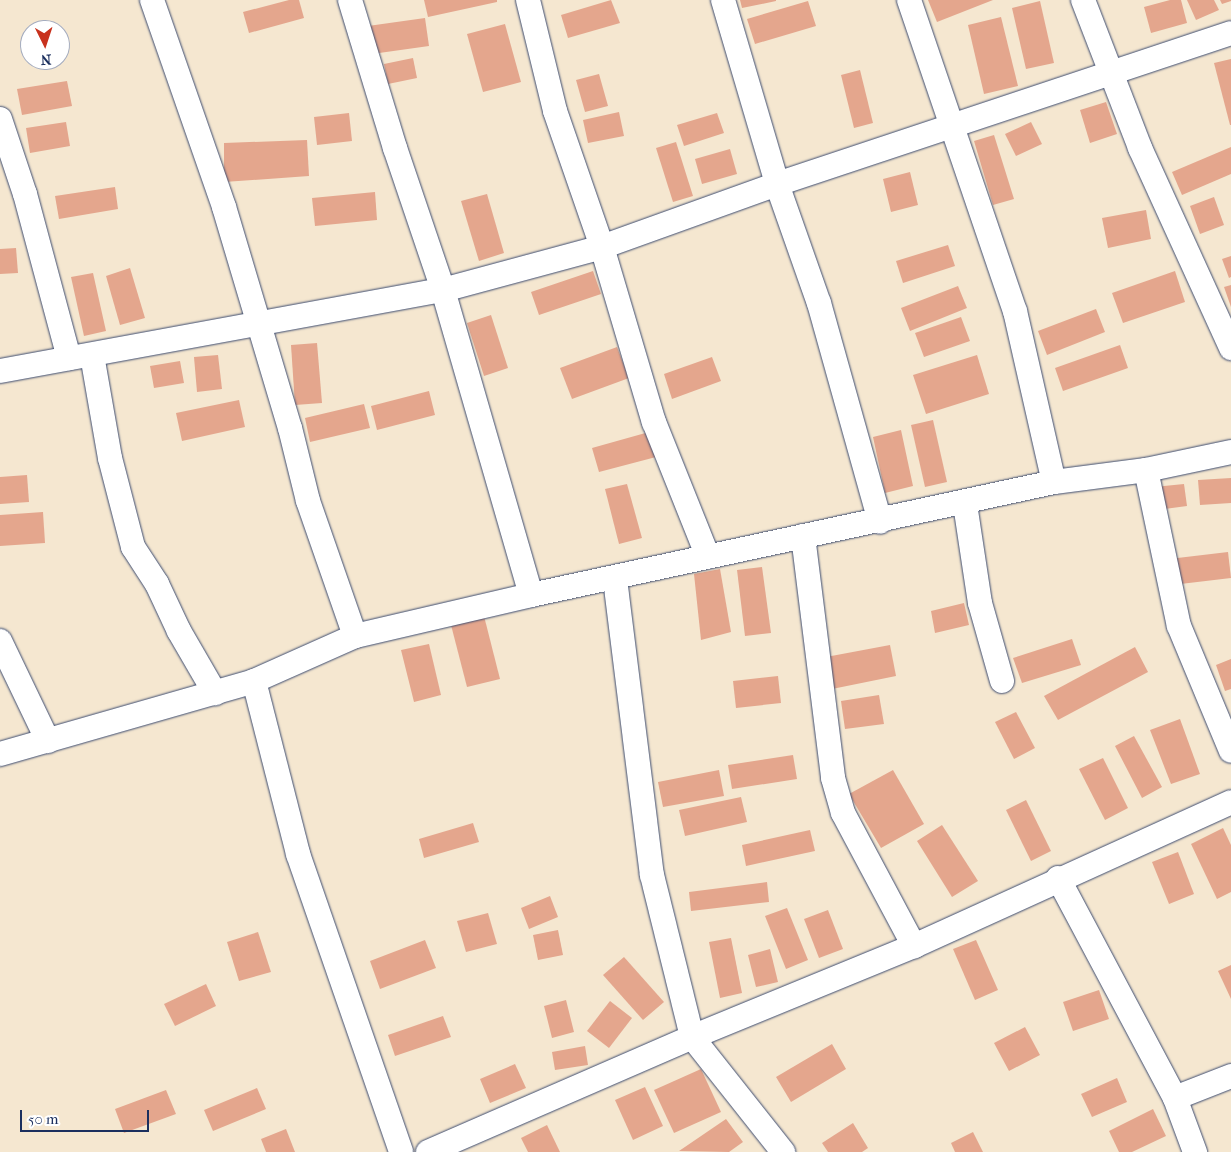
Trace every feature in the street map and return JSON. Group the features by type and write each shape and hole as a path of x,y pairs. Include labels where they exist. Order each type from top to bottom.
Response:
{"street":[{"path":"152,0 184,88 260,324 308,501 355,636"},
{"path":"350,0 395,148 443,290 530,594"},
{"path":"528,0 555,111 602,247 654,422 708,557"},
{"path":"723,0 778,184 819,303 880,522"},
{"path":"909,0 951,129 1015,311 1054,482"},
{"path":"1083,0 1140,148 1231,348"},
{"path":"0,371 443,290 602,247 778,184 951,129 1231,33"},
{"path":"0,119 25,194 69,358"},
{"path":"92,355 110,458 133,547 157,584 178,631 214,693"},
{"path":"0,754 254,681 355,636 530,594 615,579 803,536 965,504 1054,482 1146,470 1231,452"},
{"path":"1146,470 1179,626 1231,751"},
{"path":"965,504 980,603 1002,681"},
{"path":"803,536 833,778 843,813 914,946"},
{"path":"615,579 652,875 692,1037 783,1152"},
{"path":"0,641 48,741"},
{"path":"254,681 298,854 401,1152"},
{"path":"428,1152 692,1037 914,946 1058,878 1231,802"},
{"path":"1058,878 1175,1098 1195,1152"},
{"path":"1175,1098 1231,1076"}],"building":[{"path":"289,0 299,0 304,18 249,33 243,12"},
{"path":"424,0 497,0 497,2 428,17"},
{"path":"611,0 620,23 568,38 561,15"},
{"path":"740,0 776,0 776,1 742,8"},
{"path":"928,0 993,0 937,22"},
{"path":"1170,0 1181,0 1187,23 1151,33 1144,7"},
{"path":"1187,0 1214,0 1219,10 1196,20"},
{"path":"1220,0 1231,0 1231,1 1222,4"},
{"path":"808,1 816,26 755,44 747,19"},
{"path":"1040,1 1054,63 1026,69 1012,8"},
{"path":"1001,17 1018,86 984,94 968,25"},
{"path":"425,18 429,46 372,54 368,26"},
{"path":"505,24 521,82 483,92 467,34"},
{"path":"413,58 417,78 388,84 384,64"},
{"path":"1231,59 1231,125 1230,125 1214,63"},
{"path":"860,70 873,123 854,128 841,75"},
{"path":"599,74 608,106 585,112 576,80"},
{"path":"67,81 72,106 22,115 17,89"},
{"path":"1106,102 1117,134 1090,143 1080,110"},
{"path":"619,112 624,136 588,143 583,120"},
{"path":"349,113 352,141 317,145 314,117"},
{"path":"717,113 724,133 684,146 677,125"},
{"path":"66,122 70,146 30,153 26,128"},
{"path":"1031,122 1042,144 1016,156 1005,134"},
{"path":"994,135 1014,199 993,205 974,141"},
{"path":"307,140 309,176 224,182 224,143"},
{"path":"676,142 693,196 673,202 656,148"},
{"path":"1231,147 1231,174 1182,195 1172,172"},
{"path":"730,149 737,174 702,184 695,159"},
{"path":"910,172 918,205 891,212 883,179"},
{"path":"115,187 118,209 59,219 55,196"},
{"path":"375,192 377,220 315,226 312,198"},
{"path":"487,194 504,253 479,261 461,201"},
{"path":"1214,197 1224,225 1200,234 1190,206"},
{"path":"1146,210 1151,239 1108,248 1102,218"},
{"path":"948,245 955,266 903,283 896,261"},
{"path":"16,248 18,273 0,274 0,249"},
{"path":"1231,256 1231,277 1229,278 1222,259"},
{"path":"130,268 145,318 120,325 106,276"},
{"path":"593,271 601,294 539,315 531,292"},
{"path":"1175,271 1185,302 1123,323 1112,293"},
{"path":"93,273 106,331 84,336 71,277"},
{"path":"1231,285 1231,307 1224,287"},
{"path":"958,286 967,308 910,331 901,308"},
{"path":"1096,309 1105,332 1047,355 1038,331"},
{"path":"491,315 508,368 484,376 467,323"},
{"path":"961,317 970,341 924,357 915,333"},
{"path":"317,343 322,403 295,405 291,345"},
{"path":"1120,345 1128,368 1063,391 1055,368"},
{"path":"617,347 629,378 572,399 560,368"},
{"path":"218,355 222,389 197,392 194,357"},
{"path":"977,355 989,394 926,414 913,375"},
{"path":"712,357 721,381 672,399 664,374"},
{"path":"180,361 184,383 154,388 150,366"},
{"path":"429,391 435,415 377,430 371,406"},
{"path":"239,400 245,427 182,441 176,413"},
{"path":"364,404 370,428 310,442 305,418"},
{"path":"933,420 947,482 925,487 911,425"},
{"path":"901,430 913,486 885,493 873,437"},
{"path":"649,432 656,457 599,472 592,448"},
{"path":"27,475 29,502 0,504 0,477"},
{"path":"1231,478 1231,503 1200,505 1198,480"},
{"path":"627,484 642,538 619,544 605,489"},
{"path":"1184,484 1187,506 1157,510 1154,487"},
{"path":"43,512 45,543 0,546 0,515"},
{"path":"1228,552 1231,578 1172,585 1169,559"},
{"path":"762,567 771,633 745,636 737,570"},
{"path":"720,569 731,632 701,640 694,574"},
{"path":"964,603 969,625 935,633 931,611"},
{"path":"484,616 500,679 467,687 451,625"},
{"path":"1072,639 1081,665 1022,683 1013,658"},
{"path":"429,644 441,695 414,702 401,650"},
{"path":"890,645 896,676 832,689 826,657"},
{"path":"1135,647 1148,672 1058,720 1044,696"},
{"path":"1231,659 1231,689 1225,691 1216,665"},
{"path":"778,676 781,703 736,708 733,681"},
{"path":"879,695 884,724 845,729 841,701"},
{"path":"1016,712 1035,748 1014,759 995,722"},
{"path":"1180,719 1200,774 1171,784 1150,730"},
{"path":"1134,736 1162,787 1142,798 1115,746"},
{"path":"793,755 797,779 732,789 728,765"},
{"path":"1103,758 1128,808 1105,820 1079,769"},
{"path":"719,770 724,796 663,807 658,782"},
{"path":"893,770 924,824 881,848 849,794"},
{"path":"741,797 747,822 685,836 679,810"},
{"path":"1026,800 1051,851 1031,861 1006,810"},
{"path":"473,823 479,842 424,858 419,839"},
{"path":"942,825 978,881 952,897 917,841"},
{"path":"1223,828 1231,845 1231,892 1217,899 1191,844"},
{"path":"810,830 815,851 746,866 742,845"},
{"path":"1178,852 1194,894 1169,904 1152,862"},
{"path":"767,882 769,902 691,911 689,892"},
{"path":"550,896 558,917 529,929 521,908"},
{"path":"787,908 808,960 786,969 765,916"},
{"path":"828,910 843,949 819,958 804,919"},
{"path":"488,913 497,944 466,952 457,921"},
{"path":"558,930 563,955 538,960 533,935"},
{"path":"258,932 271,972 239,981 227,942"},
{"path":"731,938 742,993 720,998 709,942"},
{"path":"425,940 436,968 380,989 370,961"},
{"path":"976,940 998,990 975,1000 953,949"},
{"path":"770,949 778,982 756,987 748,955"},
{"path":"624,957 664,1002 643,1020 603,975"},
{"path":"1231,965 1231,999 1218,971"},
{"path":"206,984 216,1006 175,1026 164,1004"},
{"path":"1099,990 1109,1019 1073,1031 1063,1002"},
{"path":"566,1000 574,1032 552,1038 544,1006"},
{"path":"610,1001 632,1018 609,1048 587,1031"},
{"path":"443,1016 451,1037 395,1056 388,1035"},
{"path":"1025,1027 1040,1055 1009,1071 994,1043"},
{"path":"832,1044 846,1069 791,1102 776,1077"},
{"path":"585,1046 588,1065 555,1070 552,1052"},
{"path":"515,1064 526,1088 490,1103 480,1079"},
{"path":"701,1069 721,1112 674,1133 654,1090"},
{"path":"1117,1078 1127,1102 1092,1117 1081,1094"},
{"path":"645,1087 663,1126 633,1140 615,1100"},
{"path":"257,1088 266,1109 213,1131 204,1110"},
{"path":"166,1090 176,1114 124,1133 115,1109"},
{"path":"1153,1109 1166,1136 1132,1152 1119,1152 1109,1131"},
{"path":"726,1119 743,1142 729,1152 679,1151"},
{"path":"853,1123 868,1148 862,1152 828,1152 822,1143"},
{"path":"547,1125 560,1152 528,1152 521,1138"},
{"path":"286,1129 295,1152 266,1152 261,1139"},
{"path":"973,1132 983,1152 955,1152 951,1143"}]}
